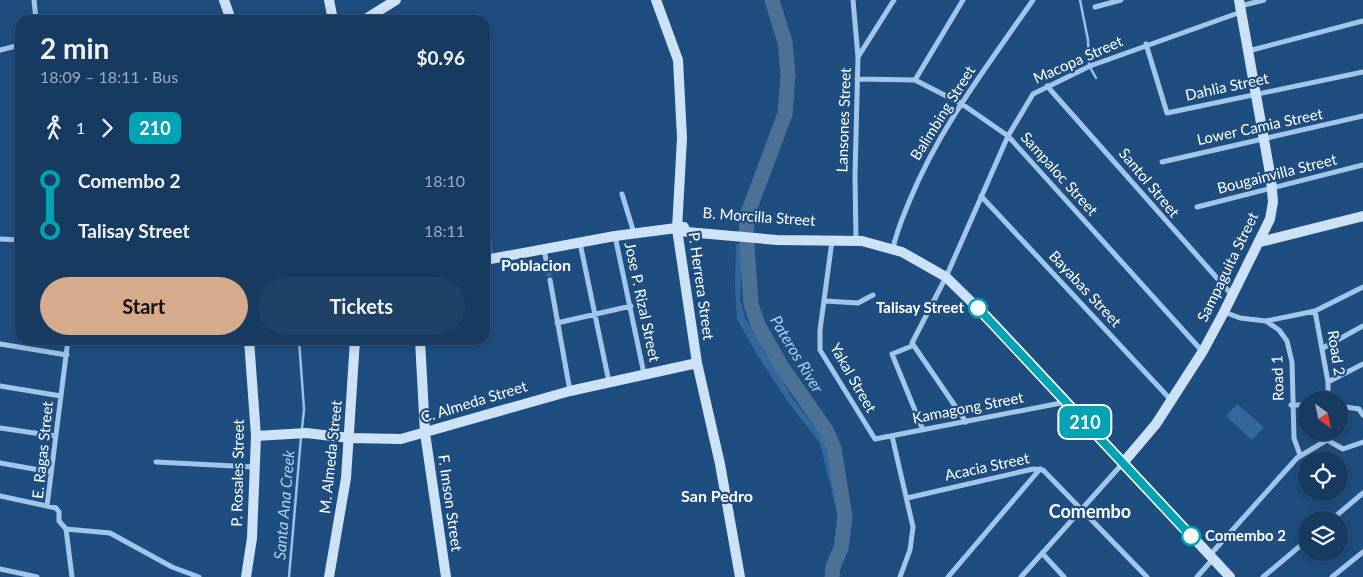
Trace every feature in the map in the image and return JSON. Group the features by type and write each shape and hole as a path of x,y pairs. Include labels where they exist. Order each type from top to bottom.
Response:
{"street":[{"path":"34,0 36,15"},
{"path":"224,0 230,15"},
{"path":"329,0 332,15"},
{"path":"372,15 396,0"},
{"name":"P. Herrera Street","path":"656,0 677,56 681,90 682,138 677,229 697,363 720,464 740,577"},
{"name":"Lansones Street","path":"853,0 858,57 854,176 856,240"},
{"path":"858,57 894,0"},
{"path":"914,80 963,0"},
{"name":"Balimbing Street","path":"893,249 899,227 918,178 937,143 1033,0"},
{"path":"1095,7 1121,0"},
{"name":"Macopa Street","path":"946,277 1008,136 1030,97 1046,86 1090,66 1240,6 1264,0"},
{"name":"Sampaguita Street","path":"1123,463 1156,424 1203,351 1270,219 1273,202 1272,188 1240,6"},
{"path":"1248,51 1363,21"},
{"name":"Dahlia Street","path":"1146,44 1166,112 1256,92 1363,72"},
{"path":"0,50 15,46"},
{"name":"Sampaloc Street","path":"858,79 914,80 962,104 1008,136 1203,351"},
{"name":"Santol Street","path":"1046,86 1232,296"},
{"name":"Lower Camia Street","path":"1162,162 1265,140 1363,116"},
{"name":"Bougainvilla Street","path":"1197,206 1363,165"},
{"path":"622,194 634,233"},
{"name":"Bayabas Street","path":"981,196 1171,400"},
{"path":"1260,242 1363,216"},
{"name":"B. Morcilla Street","path":"490,259 634,233 677,229 688,232 856,240 893,249 946,277 1230,577"},
{"name":"Jose P. Rizal Street","path":"616,236 644,374"},
{"path":"0,239 15,240"},
{"name":"Yakal Street","path":"832,239 820,330 820,350 875,439"},
{"path":"580,243 609,382"},
{"path":"544,250 547,264"},
{"path":"922,430 892,354 912,346 946,277"},
{"path":"550,280 570,391"},
{"name":"Road 2","path":"1266,321 1315,311 1363,287"},
{"path":"825,301 858,303 873,294"},
{"path":"557,323 631,306"},
{"name":"Road 2","path":"1315,311 1324,348 1328,391"},
{"path":"1224,312 1240,318 1266,321"},
{"name":"Road 1","path":"1266,321 1282,333 1290,347 1293,377 1294,438 1299,451"},
{"path":"1324,348 1363,326"},
{"path":"0,344 67,354"},
{"name":"E. Ragas Street","path":"66,529 59,520 60,512 47,506 68,345"},
{"name":"P. Rosales Street","path":"246,577 252,538 256,436 250,345"},
{"name":"M. Almeda Street","path":"329,577 346,478 355,345"},
{"name":"F. Imson Street","path":"420,345 425,433 446,577"},
{"path":"912,346 966,422"},
{"name":"C. Almeda Street","path":"256,436 306,433 350,438 401,439 570,391 697,363"},
{"path":"1328,382 1363,364"},
{"path":"0,386 61,396"},
{"name":"Kamagong Street","path":"875,439 1066,402"},
{"path":"1292,405 1298,405"},
{"path":"1348,407 1361,408 1363,415"},
{"path":"0,428 55,436"},
{"path":"892,436 907,498 913,539 900,577"},
{"path":"1307,451 1325,441"},
{"path":"1329,441 1343,448 1363,442"},
{"path":"1197,577 1298,457"},
{"path":"156,462 254,467"},
{"path":"0,463 51,472"},
{"path":"1021,577 1123,463"},
{"path":"948,577 1040,469"},
{"name":"Acacia Street","path":"907,498 1040,469 1147,577"},
{"path":"1342,511 1363,493"},
{"path":"0,496 47,506"},
{"path":"72,577 66,529 110,532 172,567 199,577"},
{"path":"1263,577 1298,548"},
{"path":"1332,577 1363,552"},
{"path":"1042,554 1064,577"},
{"path":"0,569 37,577"}],"shaded area":[{"path":"490,230 494,255 490,255"},
{"path":"736,244 743,245 740,299 745,318 793,399 828,444 841,511 837,512 820,443 788,402 756,353 737,319 735,287"},
{"path":"1237,404 1264,427 1252,440 1226,416"}],"waterway":[{"name":"Pateros River","path":"772,0 785,42 788,75 785,114 748,213 746,232 751,304 758,325 782,367 826,430 834,448 845,517 841,548 833,567 832,577"},
{"path":"1080,0 1088,40 1089,64"},
{"path":"1091,69 1096,78"},
{"name":"Santa Ana Creek","path":"299,345 304,409 302,429"},
{"name":"Santa Ana Creek","path":"289,577 301,437"}],"tunnel":[{"path":"547,264 550,280"}],"bus line":[{"name":"210","path":"978,308 1191,536"}],"place":[{"name":"Talisay Street","path":"978,308"},
{"name":"Comembo 2","path":"1191,536"}],"district":[{"name":"Poblacion","path":"536,265"},
{"name":"San Pedro","path":"717,496"},
{"name":"Comembo","path":"1090,512"}]}
